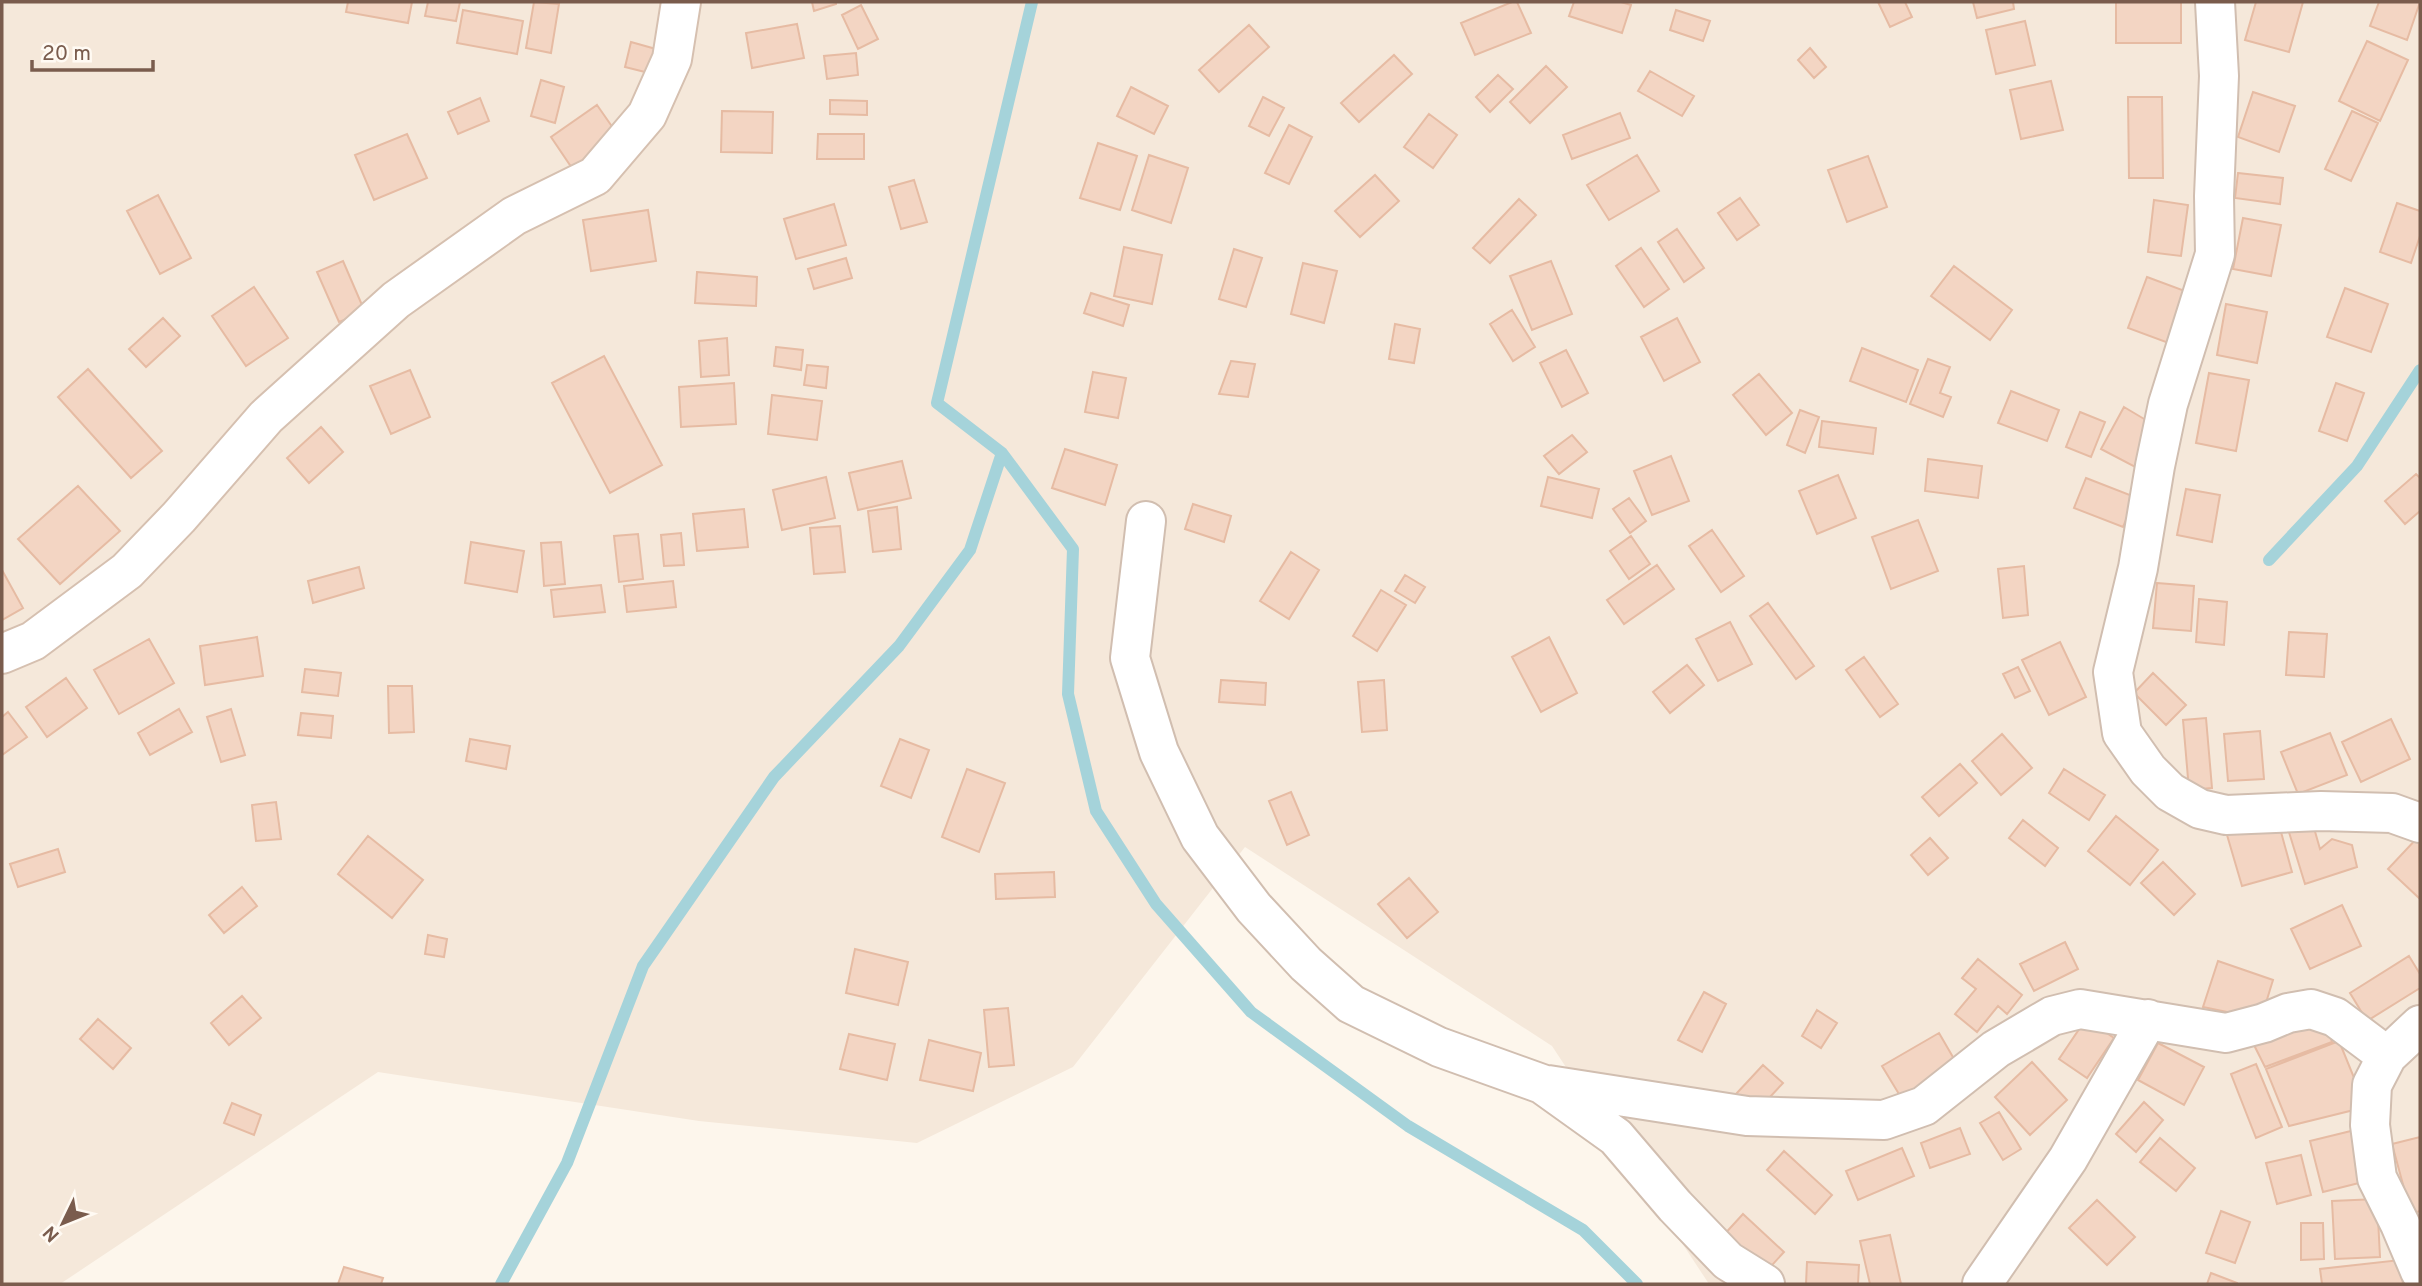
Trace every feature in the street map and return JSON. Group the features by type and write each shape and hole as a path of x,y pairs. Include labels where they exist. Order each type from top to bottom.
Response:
{"street":[{"path":"2,654 33,641 127,571 179,517 266,417 396,300 514,216 595,176 647,115 672,59 681,2"},
{"path":"2215,2 2219,76 2214,197 2215,254 2168,404 2138,568 2113,672 2122,733 2148,770 2169,792 2200,809 2226,815 2411,810"},
{"path":"1146,521 1130,658 1158,752 1200,837 1254,908 1306,964 1351,1004 1439,1047 1542,1084 1747,1116 1884,1120 1924,1106 1996,1049 2052,1016 2080,1009 2226,1033 2264,1023 2288,1013 2311,1009 2335,1017 2387,1056"},
{"path":"1982,1284 2068,1159 2148,1019"},
{"path":"2420,1025 2387,1056 2372,1084 2370,1125 2377,1178 2420,1271"},
{"path":"1542,1084 1616,1138 1675,1206 1728,1261 1765,1284"}],"shaded area":[{"path":"2,2 2420,2 2420,1284 1709,1284 1552,1046 1245,847 1073,1067 917,1143 699,1121 378,1072 60,1284 2,1284"}],"building":[{"path":"348,2 412,2 408,23 346,12"},
{"path":"428,2 460,2 456,21 425,16"},
{"path":"534,2 559,4 551,53 526,48"},
{"path":"812,2 836,2 836,4 814,11"},
{"path":"1517,2 1531,33 1475,55 1461,23"},
{"path":"1574,2 1621,2 1631,5 1622,33 1569,16"},
{"path":"1878,2 1905,2 1912,17 1890,27"},
{"path":"1973,2 2013,2 2014,9 1977,18"},
{"path":"2116,2 2181,2 2181,43 2116,43"},
{"path":"2256,2 2303,2 2289,52 2245,40"},
{"path":"2379,2 2420,2 2407,40 2370,26"},
{"path":"861,5 878,39 858,49 842,15"},
{"path":"463,10 523,21 517,54 457,43"},
{"path":"1676,10 1710,21 1703,41 1670,30"},
{"path":"2025,21 2035,65 1996,74 1986,30"},
{"path":"797,24 804,58 752,68 746,33"},
{"path":"1249,25 1269,47 1219,92 1199,70"},
{"path":"2367,41 2408,60 2380,121 2339,101"},
{"path":"631,42 663,51 657,75 625,67"},
{"path":"1810,48 1826,67 1814,78 1798,60"},
{"path":"856,53 858,75 827,79 824,56"},
{"path":"1394,55 1412,74 1359,122 1341,103"},
{"path":"1546,66 1567,87 1530,123 1510,102"},
{"path":"1650,71 1694,96 1682,116 1638,91"},
{"path":"1498,75 1513,89 1490,112 1476,97"},
{"path":"541,80 564,87 555,123 531,116"},
{"path":"2051,81 2063,130 2021,139 2010,90"},
{"path":"1131,87 1168,106 1154,134 1117,116"},
{"path":"2253,92 2295,106 2279,152 2238,137"},
{"path":"1263,97 1284,108 1269,136 1249,126"},
{"path":"2128,97 2162,97 2163,178 2129,178"},
{"path":"480,98 489,121 458,134 448,112"},
{"path":"830,100 867,101 867,115 830,114"},
{"path":"597,105 620,138 574,171 551,137"},
{"path":"722,111 773,112 772,153 721,152"},
{"path":"2352,111 2378,123 2351,181 2325,169"},
{"path":"1620,113 1630,138 1572,159 1563,135"},
{"path":"1429,114 1457,135 1433,168 1404,147"},
{"path":"1289,125 1312,137 1289,184 1265,173"},
{"path":"407,134 427,178 374,200 355,155"},
{"path":"818,134 864,134 864,159 817,159"},
{"path":"1098,143 1137,156 1120,210 1080,198"},
{"path":"1149,155 1188,168 1171,223 1132,210"},
{"path":"1637,155 1659,191 1609,220 1587,185"},
{"path":"1868,156 1887,207 1847,222 1828,170"},
{"path":"2238,173 2283,178 2280,204 2235,198"},
{"path":"1375,175 1399,201 1360,237 1335,211"},
{"path":"914,180 927,222 901,229 889,187"},
{"path":"158,195 191,258 160,274 127,211"},
{"path":"1740,198 1759,225 1737,240 1718,213"},
{"path":"1519,199 1536,215 1490,263 1473,248"},
{"path":"2154,200 2188,205 2181,256 2148,252"},
{"path":"2397,203 2420,211 2420,236 2411,263 2380,252"},
{"path":"834,204 846,245 796,259 784,219"},
{"path":"648,210 656,261 591,271 583,220"},
{"path":"2243,218 2281,225 2271,276 2233,269"},
{"path":"1677,229 1704,268 1684,282 1658,242"},
{"path":"1124,247 1162,255 1152,304 1114,296"},
{"path":"1641,248 1669,289 1644,307 1616,266"},
{"path":"1234,249 1262,258 1246,307 1219,299"},
{"path":"846,258 852,278 814,289 808,269"},
{"path":"343,261 365,312 339,322 317,272"},
{"path":"1551,261 1572,314 1532,330 1510,276"},
{"path":"1303,263 1337,271 1324,323 1291,314"},
{"path":"1954,266 2012,310 1990,340 1931,296"},
{"path":"697,272 757,277 756,306 695,303"},
{"path":"2147,277 2193,294 2174,345 2128,328"},
{"path":"254,287 288,338 246,366 212,316"},
{"path":"2345,288 2388,304 2371,352 2327,337"},
{"path":"1091,293 1129,305 1123,326 1084,313"},
{"path":"2226,304 2267,312 2257,363 2217,355"},
{"path":"1512,310 1535,347 1513,361 1490,324"},
{"path":"163,318 180,336 146,367 129,349"},
{"path":"1677,318 1700,362 1664,381 1641,337"},
{"path":"1395,324 1420,329 1414,363 1389,359"},
{"path":"727,338 729,375 701,377 699,341"},
{"path":"776,347 803,350 801,370 774,366"},
{"path":"1862,348 1918,370 1906,402 1850,381"},
{"path":"1566,350 1588,393 1562,407 1540,363"},
{"path":"604,356 662,465 610,493 552,383"},
{"path":"1928,359 1950,367 1940,393 1951,397 1943,417 1910,404"},
{"path":"1231,361 1255,364 1248,397 1219,394"},
{"path":"807,365 828,367 826,388 804,385"},
{"path":"88,369 162,451 131,478 58,397"},
{"path":"410,370 430,417 391,434 370,386"},
{"path":"1093,372 1126,378 1118,418 1085,412"},
{"path":"2209,373 2249,380 2236,451 2196,443"},
{"path":"1759,374 1792,413 1766,435 1733,395"},
{"path":"734,383 736,424 681,427 679,387"},
{"path":"2336,383 2364,393 2347,441 2319,431"},
{"path":"2011,391 2059,410 2047,441 1998,423"},
{"path":"772,395 822,401 817,440 768,434"},
{"path":"2124,407 2161,429 2139,469 2101,449"},
{"path":"1800,410 1819,417 1805,453 1787,445"},
{"path":"2080,412 2105,422 2091,457 2066,447"},
{"path":"1822,421 1876,428 1873,454 1819,447"},
{"path":"321,427 343,452 309,483 287,458"},
{"path":"1572,435 1587,452 1559,474 1544,456"},
{"path":"1065,449 1117,465 1105,505 1052,488"},
{"path":"1671,456 1689,501 1652,515 1634,471"},
{"path":"1928,459 1982,466 1978,498 1925,491"},
{"path":"902,461 911,498 858,510 849,473"},
{"path":"2416,474 2420,478 2420,511 2405,524 2385,501"},
{"path":"1838,475 1856,518 1817,534 1799,491"},
{"path":"826,477 835,518 782,530 773,490"},
{"path":"1548,477 1599,489 1592,518 1541,506"},
{"path":"2086,478 2135,497 2123,527 2074,508"},
{"path":"78,486 120,531 60,584 18,539"},
{"path":"2186,489 2220,495 2212,542 2177,535"},
{"path":"1629,498 1646,521 1630,533 1613,509"},
{"path":"1193,504 1231,516 1224,542 1185,529"},
{"path":"897,507 901,549 873,552 868,511"},
{"path":"744,509 748,547 697,551 693,514"},
{"path":"1918,520 1938,571 1891,589 1872,537"},
{"path":"840,526 845,572 814,574 810,528"},
{"path":"1712,530 1744,576 1721,592 1689,546"},
{"path":"681,533 684,565 664,566 661,535"},
{"path":"638,534 643,579 619,582 614,536"},
{"path":"1631,536 1650,564 1629,579 1610,551"},
{"path":"471,542 524,551 517,592 465,583"},
{"path":"561,542 565,584 544,586 541,543"},
{"path":"1291,552 1319,570 1289,619 1260,601"},
{"path":"1657,565 1674,589 1624,624 1607,600"},
{"path":"2024,566 2028,615 2003,618 1998,569"},
{"path":"359,567 364,588 313,603 308,581"},
{"path":"2,570 23,608 2,620"},
{"path":"1405,575 1425,587 1415,603 1395,591"},
{"path":"673,581 676,607 627,612 624,586"},
{"path":"2157,583 2194,586 2191,631 2153,628"},
{"path":"601,585 605,612 554,617 551,590"},
{"path":"1381,590 1406,605 1377,651 1353,636"},
{"path":"2199,599 2227,602 2224,645 2196,642"},
{"path":"1768,603 1814,666 1796,679 1750,616"},
{"path":"1730,622 1752,664 1718,681 1696,639"},
{"path":"2289,632 2327,634 2324,677 2286,675"},
{"path":"257,637 263,676 205,685 200,646"},
{"path":"1549,637 1577,693 1541,712 1512,657"},
{"path":"149,639 174,683 119,714 94,670"},
{"path":"2060,642 2086,697 2049,715 2022,660"},
{"path":"1864,657 1898,704 1880,717 1846,670"},
{"path":"1687,665 1704,685 1670,713 1653,692"},
{"path":"2018,667 2030,691 2015,698 2003,674"},
{"path":"305,669 341,673 338,696 302,692"},
{"path":"2153,673 2186,705 2166,725 2134,693"},
{"path":"66,678 87,708 47,737 26,707"},
{"path":"1221,680 1266,683 1265,705 1219,702"},
{"path":"1384,680 1387,730 1362,732 1358,682"},
{"path":"388,686 412,686 414,732 389,733"},
{"path":"179,709 192,732 150,755 138,733"},
{"path":"231,709 245,755 221,762 207,717"},
{"path":"8,712 27,737 2,755 2,717"},
{"path":"301,713 333,716 331,738 298,735"},
{"path":"2206,718 2212,788 2189,790 2183,720"},
{"path":"2391,719 2410,759 2361,782 2342,742"},
{"path":"2260,731 2264,779 2228,781 2224,734"},
{"path":"2330,733 2347,775 2298,794 2281,752"},
{"path":"2002,734 2032,768 2001,795 1972,761"},
{"path":"470,739 510,746 506,769 466,761"},
{"path":"900,739 929,750 911,798 881,786"},
{"path":"1960,764 1977,783 1939,816 1922,797"},
{"path":"967,769 1005,783 979,852 942,837"},
{"path":"2064,769 2105,795 2089,820 2049,793"},
{"path":"1291,792 1309,835 1287,845 1269,801"},
{"path":"276,802 281,839 256,841 252,805"},
{"path":"2116,816 2158,850 2130,885 2088,851"},
{"path":"2023,820 2058,848 2045,866 2009,838"},
{"path":"2278,821 2292,872 2242,886 2227,835"},
{"path":"2312,821 2320,849 2332,839 2352,845 2357,867 2305,884 2288,829"},
{"path":"368,836 423,880 392,918 338,874"},
{"path":"2419,836 2420,896 2419,898 2388,869"},
{"path":"1930,838 1948,858 1928,875 1911,855"},
{"path":"58,849 65,872 18,887 10,864"},
{"path":"2163,862 2195,894 2174,915 2141,883"},
{"path":"1054,872 1055,897 996,899 995,874"},
{"path":"1409,878 1438,912 1407,938 1378,904"},
{"path":"242,887 257,906 224,933 209,915"},
{"path":"2342,905 2361,946 2310,969 2291,929"},
{"path":"428,935 447,939 444,957 425,954"},
{"path":"2065,942 2078,969 2034,991 2020,964"},
{"path":"855,949 908,962 898,1005 846,993"},
{"path":"2409,956 2420,974 2420,988 2367,1021 2350,993"},
{"path":"1978,959 2022,995 2007,1014 1998,1006 1977,1032 1955,1014 1976,989 1962,978"},
{"path":"2218,961 2273,980 2261,1019 2203,1007"},
{"path":"1704,992 1726,1004 1702,1052 1678,1040"},
{"path":"242,996 261,1018 229,1045 211,1023"},
{"path":"1008,1008 1014,1065 989,1067 984,1010"},
{"path":"1817,1010 1837,1023 1821,1048 1802,1036"},
{"path":"98,1019 131,1048 113,1069 80,1039"},
{"path":"2086,1019 2114,1038 2087,1078 2059,1059"},
{"path":"2326,1021 2332,1042 2265,1067 2253,1043"},
{"path":"1939,1033 1961,1071 1905,1104 1882,1066"},
{"path":"849,1034 895,1044 887,1080 840,1069"},
{"path":"929,1040 981,1053 973,1091 920,1080"},
{"path":"2339,1041 2366,1107 2289,1126 2266,1069"},
{"path":"2158,1043 2204,1067 2184,1105 2138,1080"},
{"path":"2032,1062 2067,1100 2030,1135 1995,1097"},
{"path":"2256,1064 2282,1127 2256,1138 2231,1074"},
{"path":"1763,1065 1783,1083 1756,1112 1736,1094"},
{"path":"2144,1102 2163,1120 2136,1152 2116,1134"},
{"path":"232,1103 261,1115 254,1135 224,1123"},
{"path":"1999,1112 2021,1149 2003,1160 1980,1123"},
{"path":"1960,1128 1970,1154 1930,1168 1921,1143"},
{"path":"2355,1130 2367,1181 2323,1192 2310,1141"},
{"path":"2420,1137 2420,1211 2411,1214 2392,1144"},
{"path":"2160,1138 2195,1168 2176,1191 2140,1162"},
{"path":"1902,1148 1914,1176 1858,1200 1846,1171"},
{"path":"1784,1151 1832,1195 1815,1214 1767,1170"},
{"path":"2301,1155 2311,1195 2277,1204 2266,1163"},
{"path":"2377,1199 2380,1257 2335,1259 2332,1201"},
{"path":"2097,1200 2135,1237 2107,1265 2069,1228"},
{"path":"2221,1211 2250,1222 2235,1263 2206,1253"},
{"path":"1743,1214 1784,1252 1763,1275 1721,1238"},
{"path":"2301,1223 2323,1223 2324,1259 2301,1260"},
{"path":"1890,1235 1901,1284 1870,1284 1860,1241"},
{"path":"2400,1260 2403,1284 2322,1284 2320,1269"},
{"path":"1807,1262 1859,1265 1858,1284 1806,1284"},
{"path":"344,1267 383,1278 381,1284 338,1284"},
{"path":"2211,1273 2237,1283 2237,1284 2207,1284"}],"waterway":[{"path":"1032,2 937,403 1002,453 1073,549 1068,694 1096,811 1156,904 1251,1012 1408,1126 1583,1230 1637,1284"},
{"path":"2269,560 2357,466 2420,370"},
{"path":"501,1284 567,1163 643,966 774,777 899,646 970,550 1002,453"}]}
